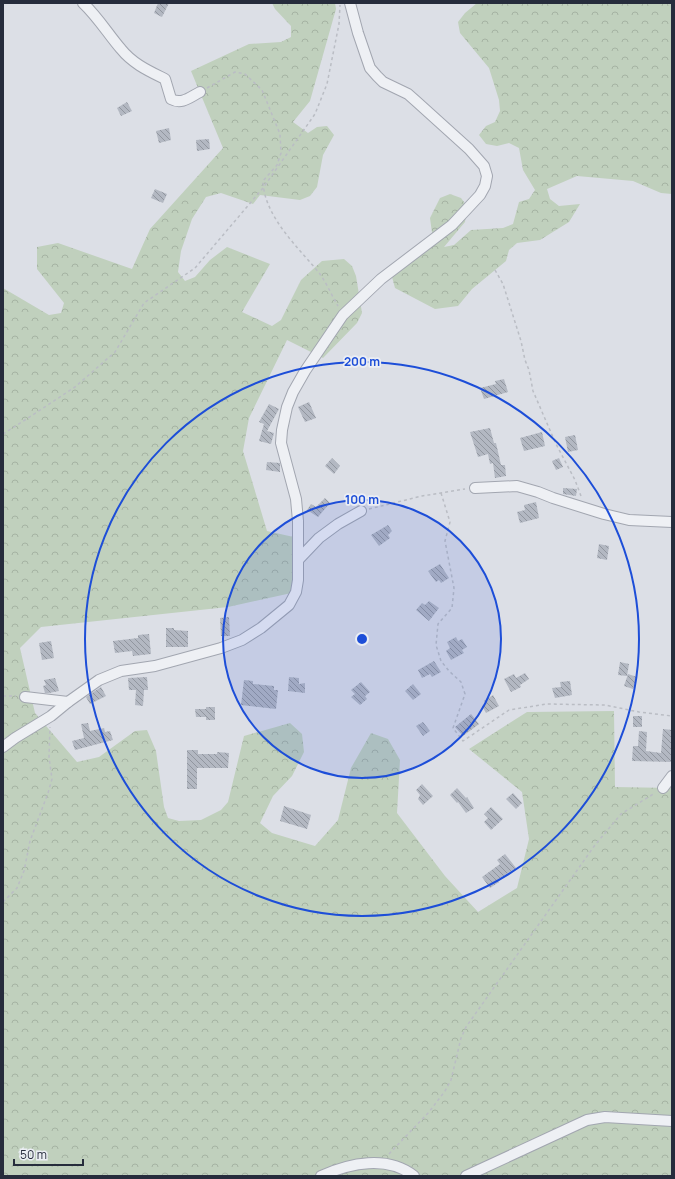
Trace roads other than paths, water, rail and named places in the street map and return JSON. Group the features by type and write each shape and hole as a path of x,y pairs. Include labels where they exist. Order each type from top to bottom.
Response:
{"street":[{"path":"83,3 92,11 122,51 142,68 165,79 171,99 176,102 180,102 200,92"},
{"path":"3,746 50,716 99,680 121,671 155,666 221,648 242,640 261,628 289,605 296,592 298,580 298,521 296,499 282,443 282,430 287,407 298,382 343,315 382,279 452,225 480,195 485,186 487,176 484,166 469,149 408,94 384,82 370,68 365,56 350,3"},
{"path":"475,488 517,486 582,508 630,520 672,522"},
{"path":"298,560 319,538 338,524 361,511"},
{"path":"26,697 68,702"},
{"path":"663,788 672,776"},
{"path":"466,1176 588,1120 605,1117 672,1121"},
{"path":"321,1176 356,1164 380,1163 393,1165 408,1171 414,1176"}]}
